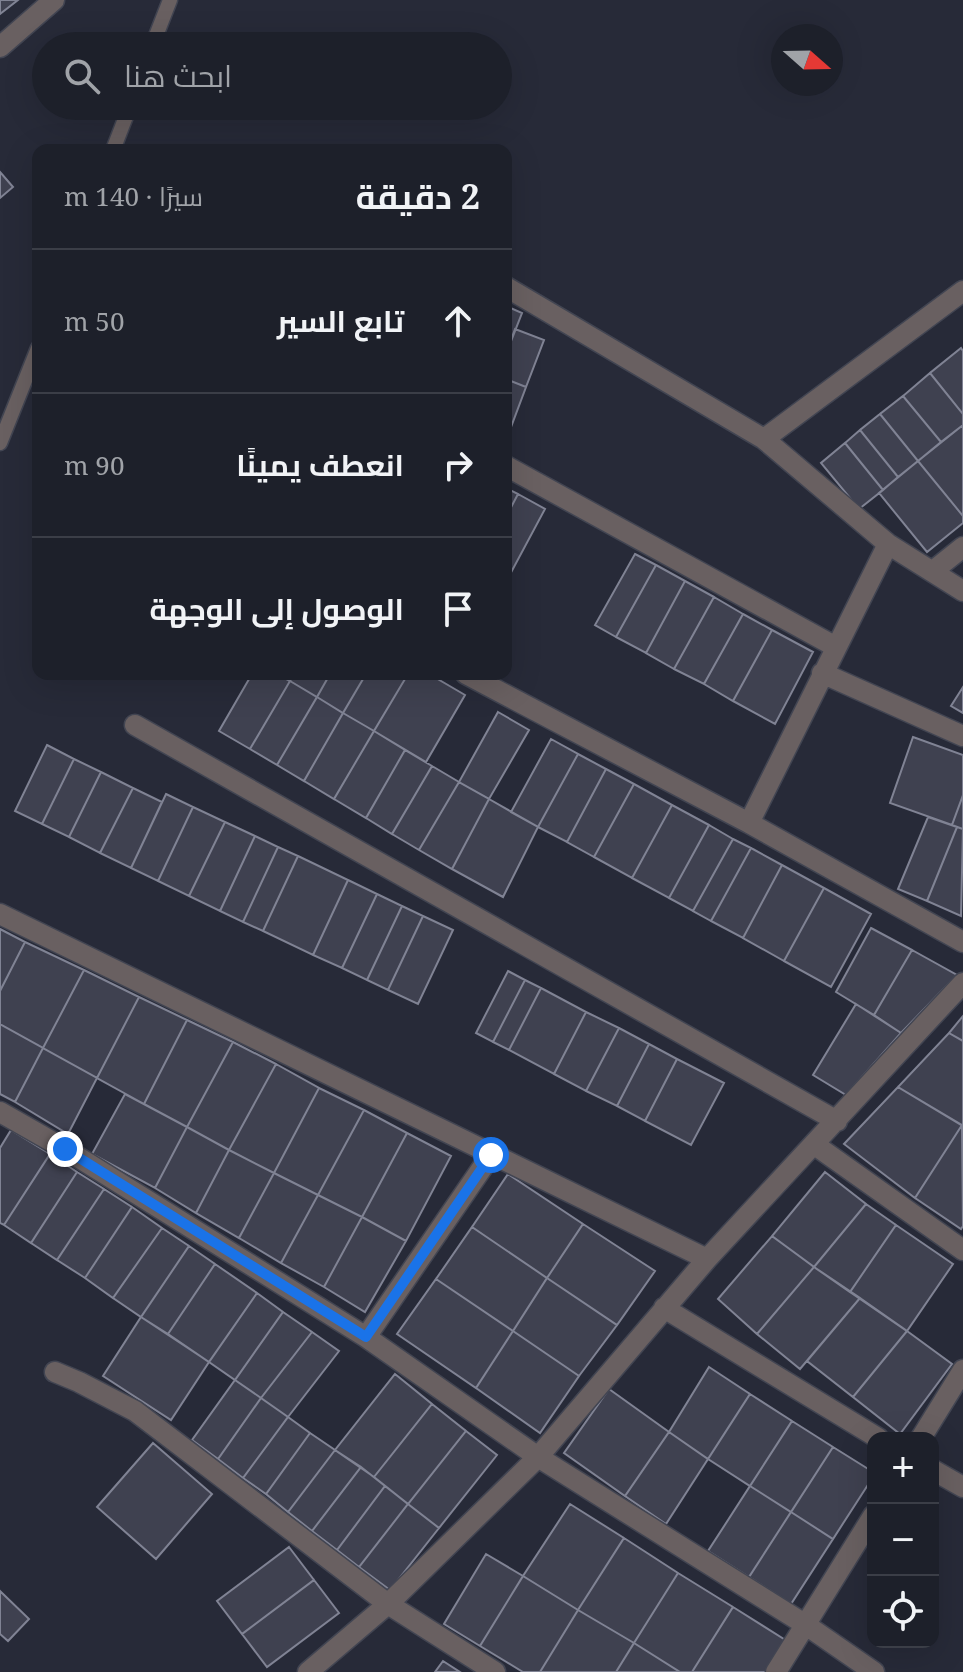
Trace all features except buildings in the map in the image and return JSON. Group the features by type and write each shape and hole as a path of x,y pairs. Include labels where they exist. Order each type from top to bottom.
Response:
{"street":[{"path":"0,47 54,0"},
{"path":"512,291 764,439 888,544 963,591"},
{"path":"764,439 963,291"},
{"path":"512,469 836,647"},
{"path":"749,823 888,544"},
{"path":"933,571 963,547"},
{"path":"822,673 963,736"},
{"path":"477,680 749,823 963,942"},
{"path":"135,725 837,1121"},
{"path":"0,914 707,1259"},
{"path":"308,1672 388,1604 538,1457 707,1259 963,983"},
{"path":"0,1112 65,1149 366,1337 538,1457 806,1625 874,1672"},
{"path":"815,1145 963,1250"},
{"path":"366,1337 491,1155"},
{"path":"664,1308 868,1432"},
{"path":"925,1432 963,1370"},
{"path":"55,1372 135,1411 388,1604 495,1672"},
{"path":"939,1473 963,1487"},
{"path":"776,1672 867,1526"}],"lane":[{"path":"157,32 170,0"},
{"path":"115,144 125,120"},
{"path":"0,443 32,363"}],"route":[{"path":"65,1149 366,1337 491,1155"}]}
